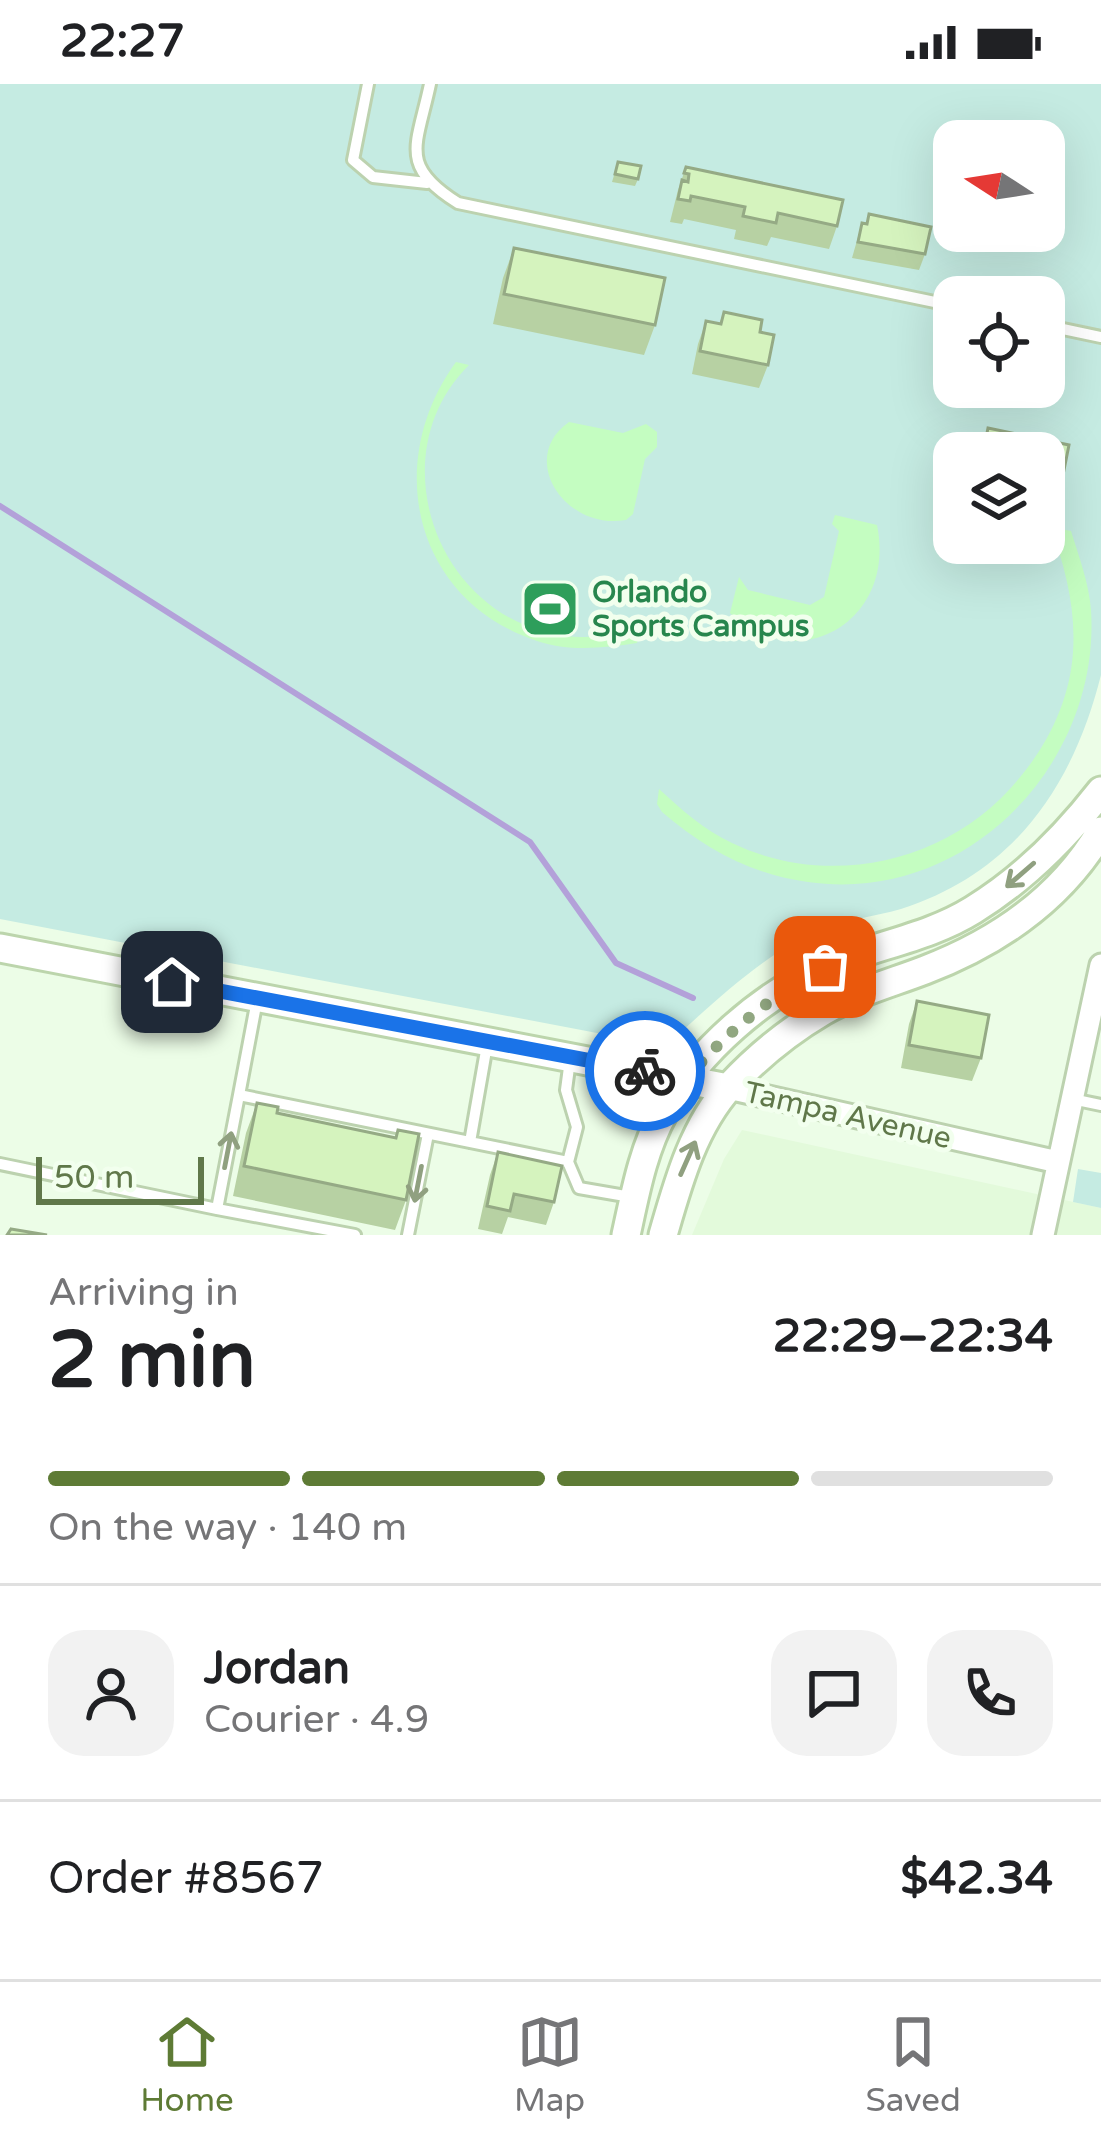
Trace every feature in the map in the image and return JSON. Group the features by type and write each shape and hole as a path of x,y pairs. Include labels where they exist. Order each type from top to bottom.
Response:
{"street":[{"path":"626,1235 644,1157 662,1113 713,1048 795,983 825,967 933,931 972,911 1042,855 1101,791"},
{"path":"663,1235 684,1164 728,1088 766,1052 826,1010 962,956 1000,934 1060,887 1101,831"},
{"name":"Tampa Avenue","path":"0,948 686,1079 1058,1162"},
{"path":"1042,1235 1101,965"}],"lane":[{"path":"368,84 353,160 374,177 427,183 458,203 933,302"},
{"path":"427,183 415,159 430,84"},
{"path":"1065,329 1101,337"},
{"path":"217,1209 257,1000"},
{"path":"470,1142 488,1041"},
{"path":"571,1056 566,1090 577,1126 568,1162 579,1188 634,1198"},
{"path":"239,1095 568,1162"},
{"path":"1072,1099 1101,1106"},
{"path":"408,1235 428,1134"},
{"path":"0,1164 355,1235"}],"shaded area":[{"name":"Orlando Sports Campus","path":"0,84 1101,84 1101,675 1074,753 1033,820 976,873 901,909 840,923 799,940 738,982 665,1046 0,919"},
{"path":"742,1130 1101,1208 1101,1235 692,1235 724,1159"},
{"path":"1078,1169 1101,1173 1101,1208 1073,1202"}],"sand":[{"path":"456,362 469,365 443,399 429,436 425,476 431,516 446,553 469,586 500,612 538,630 576,637 640,632 637,643 574,648 537,641 495,621 462,594 438,561 423,524 417,483 420,442 433,401"},
{"path":"569,422 623,433 646,424 657,432 657,447 645,459 633,514 626,520 584,514 555,489 547,454 554,437"},
{"path":"835,515 877,525 879,559 872,588 857,612 836,629 812,639 784,640 757,632 730,613 739,577 748,590 810,605 824,597 839,531 832,524"},
{"path":"1065,530 1071,531 1091,610 1088,667 1073,721 1048,770 1013,812 970,847 920,871 866,883 808,882 730,858 695,837 657,804 659,789 732,843 810,865 889,859 962,829 1021,776 1049,734 1063,702 1073,652"}],"building":[{"path":"618,162 641,166 638,179 615,174"},
{"path":"686,167 843,200 837,226 778,213 776,223 743,216 745,207 691,196 690,201 678,199 682,180 688,182"},
{"path":"869,214 931,227 925,254 858,242"},
{"path":"514,248 665,278 655,325 504,294"},
{"path":"724,312 762,320 760,332 774,335 768,365 700,351 706,321 721,324"},
{"path":"917,1001 989,1015 981,1058 909,1045"},
{"path":"257,1103 278,1107 277,1113 396,1138 398,1130 419,1134 406,1200 244,1166"},
{"path":"498,1152 562,1166 554,1202 514,1194 510,1211 487,1206"},
{"path":"11,1229 47,1235 7,1235"}],"waterway":[{"path":"0,506 530,842 616,963 693,998"}],"way so far":[{"path":"645,1071 686,1079 760,1007 825,967"}],"place":[{"name":"Orlando Sports Campus","path":"550,609"}],"route":[{"path":"172,982 645,1071"}]}
